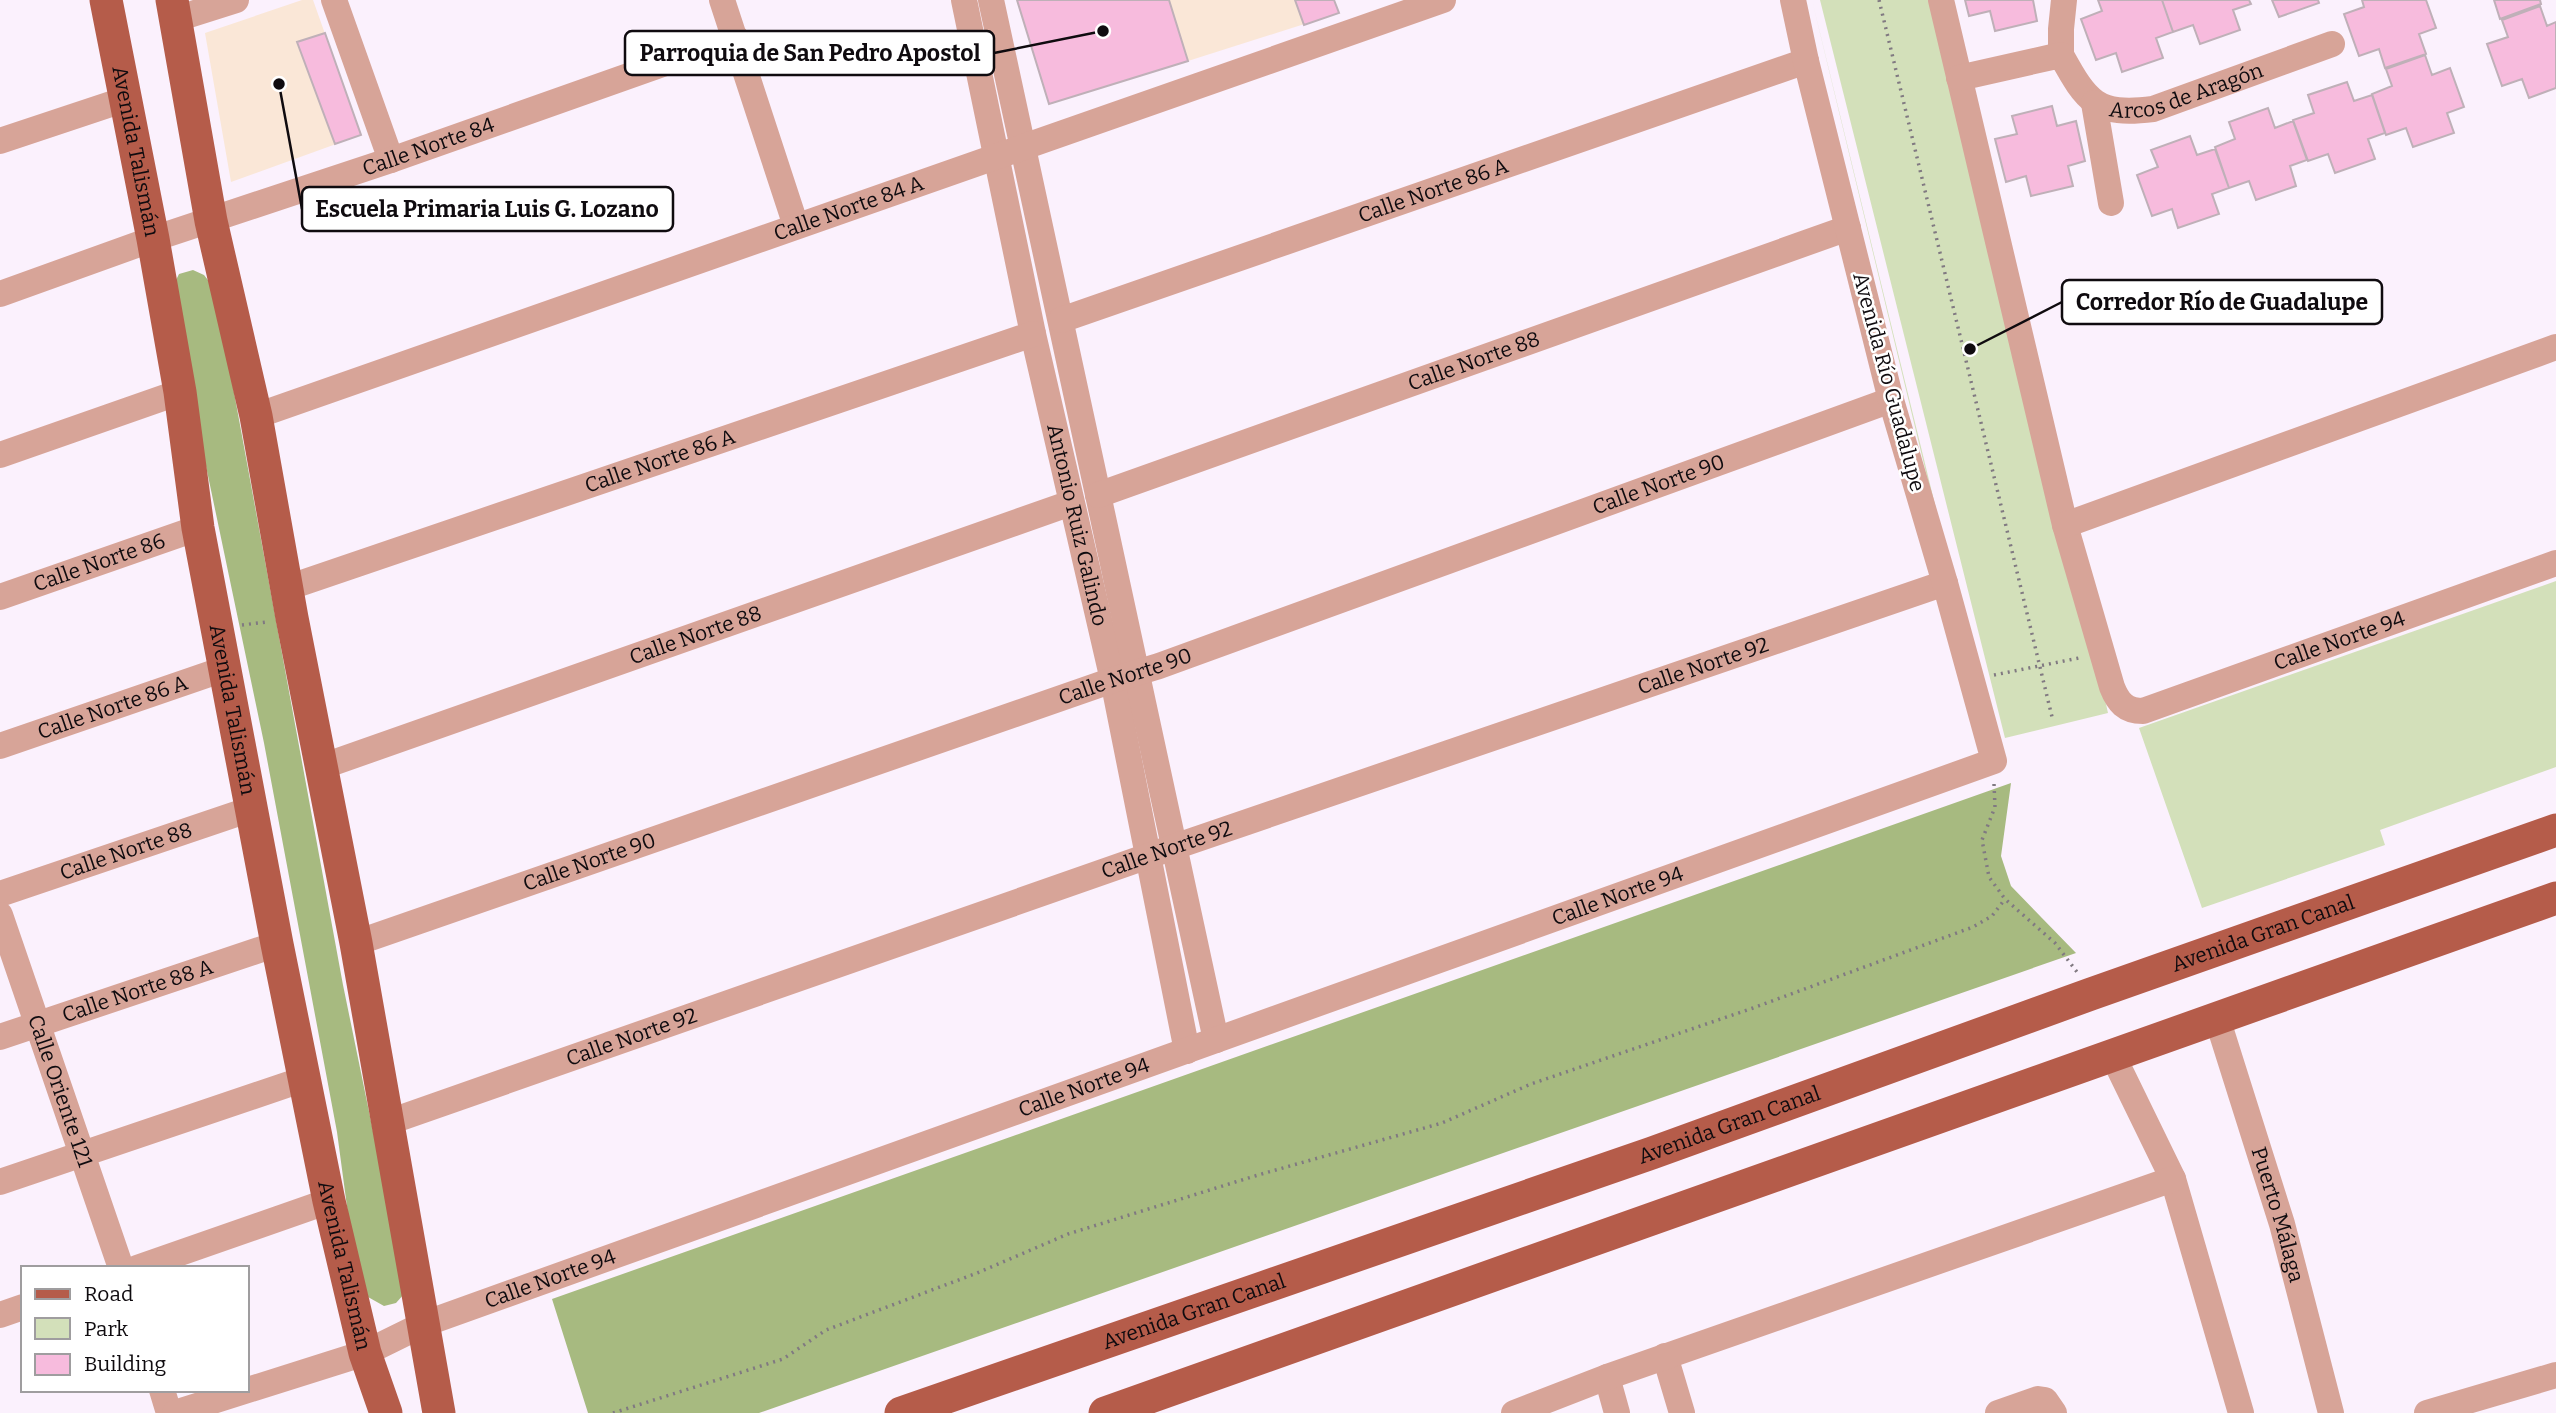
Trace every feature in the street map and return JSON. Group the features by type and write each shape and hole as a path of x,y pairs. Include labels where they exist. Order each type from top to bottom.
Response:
{"main road":[{"name":"Avenida Talismán","path":"106,0 153,239 180,392 198,528 277,944 330,1201 365,1353 386,1413"},
{"path":"174,10 211,220 256,416 356,943 439,1413"},
{"name":"Avenida Gran Canal","path":"901,1413 1498,1207 2556,830"},
{"path":"1105,1413 2556,898"}],"street":[{"path":"174,10 236,0"},
{"path":"334,0 391,160"},
{"path":"722,0 796,226"},
{"name":"Antonio Ruiz Galindo","path":"964,0 1033,334 1113,680 1187,1051"},
{"name":"Antonio Ruiz Galindo","path":"991,0 1216,1040"},
{"name":"Calle Norte 84 A","path":"256,416 1023,148 1373,11 1443,0"},
{"name":"Avenida Río Guadalupe","path":"1793,0 1891,400 1994,761"},
{"path":"1941,0 2065,525 2102,653"},
{"path":"1959,78 2061,55 2064,0"},
{"name":"Calle Norte 84","path":"0,294 736,38"},
{"name":"Arcos de Aragón","path":"2061,55 2078,85 2094,103 2125,113 2152,109 2332,44"},
{"name":"Calle Norte 86 A","path":"1061,320 1806,61"},
{"path":"0,141 126,99"},
{"path":"2094,103 2111,203"},
{"name":"Calle Norte 88","path":"1098,495 1849,228"},
{"name":"Calle Norte 86 A","path":"290,603 1033,334"},
{"path":"2065,525 2556,347"},
{"path":"0,455 180,392"},
{"name":"Calle Norte 90","path":"356,943 1185,656 1891,400"},
{"name":"Calle Norte 88","path":"321,767 1071,503"},
{"name":"Calle Norte 86","path":"0,597 198,528"},
{"name":"Calle Norte 94","path":"2102,653 2112,687 2124,707 2143,711 2556,563"},
{"name":"Calle Norte 92","path":"389,1122 1174,847 1945,583"},
{"name":"Calle Norte 86 A","path":"0,746 224,669"},
{"name":"Calle Norte 94","path":"248,1390 365,1353 424,1324 1994,761"},
{"name":"Calle Norte 88","path":"0,894 251,809"},
{"name":"Calle Oriente 121","path":"0,915 120,1266"},
{"name":"Calle Norte 88 A","path":"0,1037 277,944"},
{"name":"Puerto Málaga","path":"2217,1018 2282,1224 2331,1413"},
{"path":"2113,1056 2173,1179 2241,1413"},
{"path":"0,1182 304,1079"},
{"path":"1514,1413 1665,1356 2173,1179"},
{"path":"143,1266 330,1201"},
{"path":"0,1315 21,1308"},
{"path":"1665,1356 1682,1413"},
{"path":"2427,1413 2556,1375"},
{"path":"1606,1377 1617,1413"},
{"path":"163,1392 169,1413"},
{"name":"Calle Norte 94","path":"176,1413 242,1392"},
{"path":"1998,1413 2038,1399 2045,1400 2054,1413"}],"path":[{"path":"1879,0 2053,721"},
{"path":"218,629 290,603"},
{"path":"1971,679 2102,653"},
{"path":"1994,761 1995,807 1982,840 1989,877 2005,899 2055,943 2073,964 2091,994"},
{"path":"613,1413 783,1359 826,1330 977,1273 1068,1234 1269,1172 1442,1123 1531,1084 1753,1008 1973,927 1992,916 2005,899"}],"shaded area":[{"path":"302,0 313,0 361,135 231,182 205,33"},
{"path":"1169,0 1334,0 1339,13 1188,61"}],"green space":[{"path":"1812,0 1998,763 1996,763"},
{"path":"1820,0 1949,0 2108,713 2005,738"},
{"path":"193,270 204,275 215,289 343,985 403,1277 404,1294 396,1303 384,1306 368,1297 348,1214 337,1132 264,743 176,323 173,286 179,274"},
{"path":"2556,581 2556,767 2380,830 2385,845 2202,908 2139,728"},
{"path":"2011,783 2001,856 2011,886 2076,953 759,1413 588,1413 552,1299"}],"building":[{"path":"1017,0 1169,0 1188,61 1049,104"},
{"path":"1295,0 1334,0 1339,13 1304,25"},
{"path":"1965,0 2033,0 2037,21 1995,31 1990,11 1969,16"},
{"path":"2098,0 2162,0 2173,32 2156,38 2163,58 2122,72 2116,53 2096,60 2081,19 2102,11"},
{"path":"2162,0 2249,0 2251,4 2233,10 2240,30 2200,44 2193,25 2173,32"},
{"path":"2272,0 2318,0 2319,3 2279,17"},
{"path":"2362,0 2426,0 2436,28 2419,34 2426,54 2385,68 2379,49 2359,56 2344,14 2364,7"},
{"path":"2494,0 2540,0 2541,4 2500,19"},
{"path":"2540,6 2547,26 2556,22 2556,88 2529,98 2522,79 2502,86 2487,44 2508,37 2502,20"},
{"path":"325,33 361,135 335,144 297,42"},
{"path":"2425,55 2432,75 2450,68 2464,107 2447,113 2454,133 2413,147 2406,128 2386,135 2372,94 2392,86 2386,69"},
{"path":"2347,82 2354,101 2372,95 2385,133 2368,139 2375,159 2335,173 2328,154 2308,161 2293,120 2314,113 2308,95"},
{"path":"2052,106 2057,126 2076,121 2085,161 2068,166 2073,186 2031,196 2026,176 2006,182 1995,139 2017,134 2012,116"},
{"path":"2268,108 2275,128 2293,121 2307,160 2290,166 2296,186 2256,200 2249,181 2229,188 2215,147 2235,139 2229,122"},
{"path":"2190,136 2197,155 2215,149 2229,188 2212,194 2219,214 2178,228 2172,209 2152,216 2137,175 2158,167 2151,150"}],"place":[{"name":"Parroquia de San Pedro Apostol","path":"1103,31"},
{"name":"Escuela Primaria Luis G. Lozano","path":"279,84"},
{"name":"Corredor Río de Guadalupe","path":"1970,349"}]}
